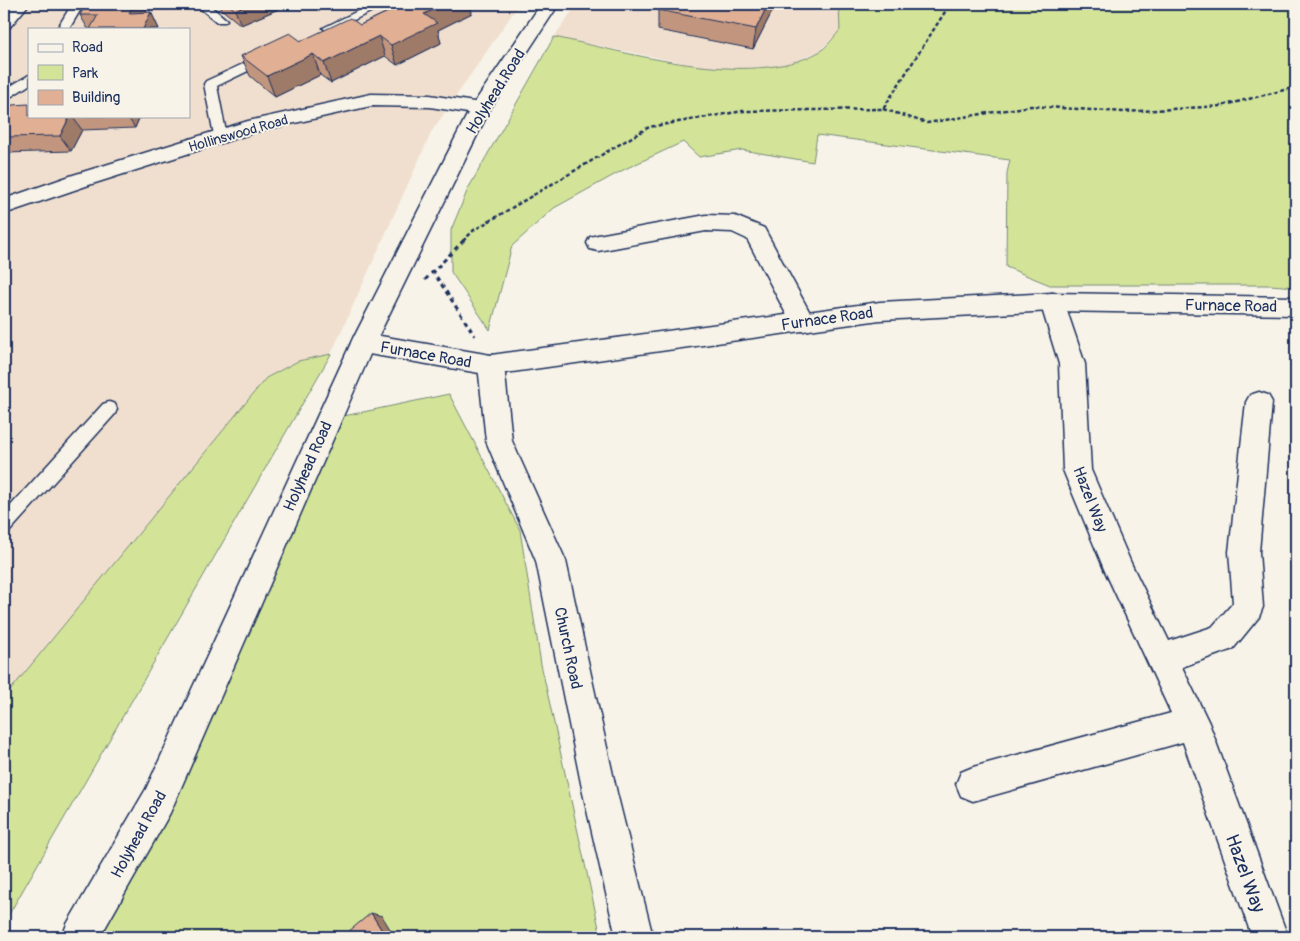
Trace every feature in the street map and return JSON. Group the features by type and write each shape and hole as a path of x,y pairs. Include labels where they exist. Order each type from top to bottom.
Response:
{"street":[{"path":"4,24 20,4"},
{"name":"Holyhead Road","path":"80,937 158,801 363,342 480,109 550,4"},
{"name":"Hollinswood Road","path":"4,207 81,180 255,126 371,100 430,101 480,109"},
{"path":"629,213 638,236"},
{"path":"598,243 706,223 735,224 756,234 803,322"},
{"name":"Furnace Road","path":"363,342 491,365 880,311 1052,302 1296,306"},
{"name":"Hazel Way","path":"1052,302 1072,364 1077,470 1119,569 1193,723 1270,937"},
{"name":"Church Road","path":"491,365 499,441 551,560 600,793 635,937"},
{"path":"1162,658 1222,639 1248,607 1244,552 1259,402"},
{"path":"973,784 1193,723"}],"lane":[{"path":"64,28 78,4"},
{"path":"201,4 221,20"},
{"path":"318,33 381,4"},
{"path":"220,137 210,84 282,50"},
{"path":"5,95 28,79"},
{"path":"4,525 109,409"}],"path":[{"path":"883,109 950,4"},
{"path":"418,286 474,230 650,126 743,111 883,109 926,123 1031,106 1124,112 1221,106 1296,87"},
{"path":"430,266 432,272 456,304 491,365"}],"shaded area":[{"path":"4,4 519,4 432,131 331,354 298,361 266,378 4,698"},
{"path":"577,4 839,4 840,30 820,51 785,65 739,69 699,66 554,37"}],"green space":[{"path":"839,4 1296,4 1296,287 1270,285 1050,285 1006,267 1007,173 1010,160 817,135 813,162 742,150 699,157 683,142 625,169 554,208 512,246 490,330 451,272 451,230 468,189 554,37 688,64 724,68 759,68 791,63 822,50 840,30"},
{"path":"331,354 4,923 4,698 266,378 298,361"},
{"path":"449,394 520,530 541,664 601,937 100,937 169,813 344,416"}],"building":[{"path":"86,4 134,4 129,13 151,12 143,28 91,28 98,15 80,15"},
{"path":"228,4 248,4 235,10"},
{"path":"405,4 446,4 424,14 437,23 391,45 379,36 324,63 313,54 267,76 241,56 290,33 301,41 350,18 360,25"},
{"path":"662,4 768,4 756,29 658,10"},
{"path":"28,104 28,118 69,118 60,136 4,137 4,119 12,105"},
{"path":"371,913 386,937 342,937"}]}
